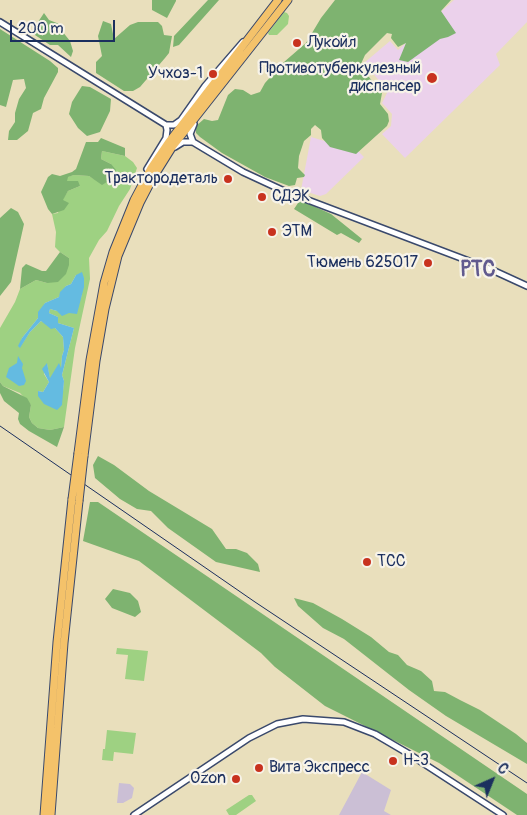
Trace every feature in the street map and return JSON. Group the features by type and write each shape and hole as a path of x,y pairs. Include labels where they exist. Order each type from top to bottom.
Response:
{"highway":[{"path":"44,815 57,642 76,500 90,360 104,283 120,235 142,186 168,143 278,0"},
{"path":"81,455 100,334 112,277 125,238 153,178 189,125 288,0"},
{"path":"52,815 76,500"}],"street":[{"path":"0,22 166,125 174,125 181,120 237,47 251,34"},
{"path":"193,142 190,134 192,127 213,100 221,85"},
{"path":"142,186 152,159 166,138 166,125"},
{"path":"153,178 179,144 193,142 263,182 512,277 527,286"},
{"path":"134,815 256,734 277,724 303,719 344,722 375,734 503,815"}],"shaded area":[{"name":"Противотуберкулезный диспансер","path":"454,0 527,0 527,22 496,54 500,65 405,158 382,134 391,126 392,114 382,103 388,91 364,63 390,41 398,50"},
{"path":"311,137 358,151 364,157 326,194 320,196 301,190"},
{"path":"362,772 391,790 384,811 391,815 339,815"},
{"path":"119,783 130,784 134,788 132,798 123,803 117,803"}],"green space":[{"path":"152,0 176,1 167,18 152,10"},
{"path":"208,0 219,0 179,45 173,47 174,36"},
{"path":"335,0 451,0 441,11 456,33 440,39 408,62 399,60 406,43 398,47 391,38 392,34 387,33 365,55 360,66 382,93 380,104 388,114 389,121 387,126 356,154 330,147 322,138 321,130 315,125 311,129 311,135 304,141 299,156 298,168 305,175 304,177 297,178 295,185 289,186 265,177 222,153 196,133 196,126 204,119 218,120 228,95 235,89 243,90 251,95 260,92 265,83 284,62 306,43 321,18"},
{"path":"284,12 289,16 288,24 277,35 269,35 268,33"},
{"path":"44,13 49,20 62,25 62,31 70,41 73,51 71,57 58,45 50,45 35,35 36,25"},
{"path":"103,21 111,24 114,39 130,25 138,22 158,22 162,26 164,35 172,36 169,53 140,87 133,91 124,91 96,73 96,62 102,56 98,36"},
{"path":"0,29 58,68 58,72 44,98 41,109 33,113 28,131 17,140 8,140 9,131 15,122 15,113 19,99 26,88 24,79 13,80 6,107 0,105"},
{"path":"82,86 90,87 111,99 110,111 100,132 87,136 78,128 69,114 72,102"},
{"path":"101,138 125,148 125,156 102,151 101,159 111,164 116,170 110,180 102,185 89,176 74,175 68,177 67,181 78,181 80,186 68,191 63,200 69,203 64,210 52,214 41,192 48,177 52,174 60,176 72,172 76,169 86,142 98,142"},
{"path":"102,151 125,156 137,168 130,189 107,231 99,240 89,258 90,279 75,348 64,427 50,430 38,428 29,417 31,405 20,393 3,386 0,382 0,328 20,289 36,280 47,283 69,258 55,247 56,232 52,214 58,213 62,200 68,191 80,186 67,181 67,177 74,175 89,176 94,179 111,164 101,159","holes":["76,275 84,278 81,298 57,311 50,309 49,313 58,317 58,323 74,328 62,375 64,381 63,391 38,396 38,391 43,392 49,382 44,374 47,364 50,379 61,370 64,350 63,337 55,328 41,321 30,332 20,347 22,338 38,318 45,303 59,297 66,286 71,284"]},
{"path":"300,200 331,214 362,239 359,243 341,233 337,235 294,209"},
{"path":"11,208 18,212 24,224 11,282 0,296 0,218"},
{"path":"60,252 69,258 69,265 66,274 58,282 47,283 36,280 20,289 22,268 26,264 46,271"},
{"path":"0,382 3,386 27,398 31,405 29,417 38,428 50,430 64,427 57,447 20,424 18,419 19,413 4,401 0,393"},
{"path":"98,456 114,465 149,491 212,529 226,549 236,549 247,553 258,564 260,572 216,562 168,528 151,511 137,509 120,499 95,478 93,465"},
{"path":"90,502 98,502 527,794 527,815 517,815 439,763 325,706 275,667 261,653 139,561 83,541"},
{"path":"113,589 130,593 138,601 141,612 135,617 112,608 105,599"},
{"path":"294,598 313,603 342,619 371,637 389,652 398,655 407,665 421,671 432,681 434,691 445,692 480,710 516,734 527,743 527,764 446,716 409,690 344,639 323,628 298,606"},
{"path":"117,648 148,651 144,681 125,679 128,655 116,654"},
{"path":"107,730 136,733 133,754 114,752 113,761 102,760"},
{"path":"252,795 256,801 236,815 229,815 226,810"}],"water":[{"path":"82,272 84,287 77,314 69,313 62,316 57,311 50,309 49,313 58,317 58,323 74,328 62,375 64,381 62,405 57,410 44,404 38,396 38,391 43,392 49,382 42,369 47,363 50,378 59,363 61,368 64,350 63,337 55,328 51,329 41,321 30,332 20,348 18,346 38,318 38,312 45,303 59,297 60,292 71,284 76,275"},
{"path":"18,356 23,364 22,368 26,381 24,385 19,386 6,377 9,368 17,363"}],"railway":[{"path":"0,426 255,602 527,783"}],"place":[{"name":"Лукойл","path":"297,43"},
{"name":"Учхоз-1","path":"213,74"},
{"name":"Противотуберкулезный диспансер","path":"432,78"},
{"name":"Трактородеталь","path":"228,179"},
{"name":"СДЭК","path":"262,197"},
{"name":"ЭТМ","path":"272,232"},
{"name":"Тюмень 625017","path":"428,263"},
{"name":"ТСС","path":"367,562"},
{"name":"Н-3","path":"393,761"},
{"name":"Вита Экспресс","path":"259,768"},
{"name":"Ozon","path":"236,779"}],"district":[{"name":"РТС","path":"478,271"}]}
